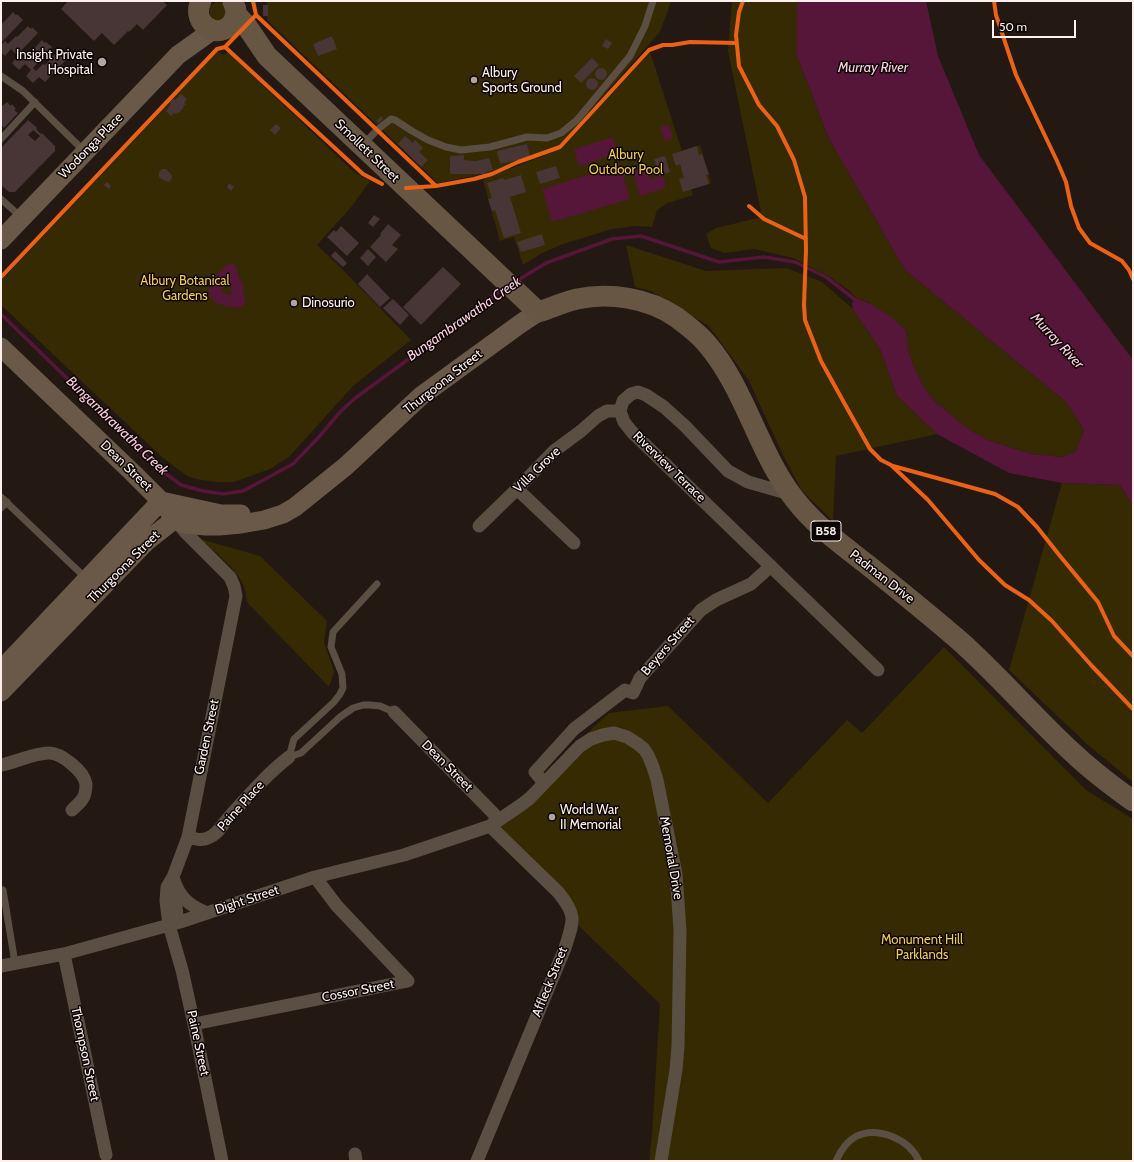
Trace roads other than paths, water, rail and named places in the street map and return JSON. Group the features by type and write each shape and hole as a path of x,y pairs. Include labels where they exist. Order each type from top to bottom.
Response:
{"main road":[{"name":"Smollett Street","path":"198,6 203,24 208,28 217,30 267,56"},
{"name":"Wodonga Place","path":"178,55 198,6"},
{"name":"Smollett Street","path":"237,6 246,25 267,56 538,312"},
{"path":"217,30 231,25 234,20 237,6"},
{"name":"Wodonga Place","path":"2,241 22,218 178,55 217,30"},
{"name":"Padman Drive","path":"538,312 577,299 616,297 634,299 655,305 674,315 689,326 706,342 719,360 742,400 765,451 790,494 801,507 829,534 937,621 988,668 1072,752 1133,801"},
{"name":"Thurgoona Street","path":"1,670 94,584 175,519 184,524 206,526 241,524 273,517 290,510 358,456 421,396 538,312"},
{"name":"Dean Street","path":"4,355 161,501 175,519"},
{"name":"Thurgoona Street","path":"1,692 94,584 161,501 221,514 242,514 260,512 279,507 317,489"}],"street":[{"path":"620,411 623,400 631,394 638,392 646,395 664,407 685,426 728,471 748,482 790,494"},
{"name":"Villa Grove","path":"479,526 554,451 598,416 608,411 620,411"},
{"name":"Riverview Terrace","path":"620,411 624,422 632,432 878,670"},
{"path":"517,489 574,543"},
{"name":"Dean Street","path":"175,519 185,532 230,577 236,596"},
{"name":"Beyers Street","path":"544,783 535,772 574,729 624,690 633,693 640,678 701,610 716,600 751,584 771,566"},
{"name":"Garden Street","path":"174,924 166,901 167,888 173,877 188,837 236,596"},
{"name":"Dean Street","path":"394,712 494,814 493,824"},
{"name":"Memorial Drive","path":"493,824 521,805 580,746 591,739 603,734 614,733 627,737 644,749 648,755 657,780 676,874 680,930 678,1052 661,1161"},
{"path":"1,765 42,754 51,753 58,755 79,772 86,784 84,798 72,810"},
{"name":"Paine Place","path":"188,837 200,840 209,838 217,833 226,820 255,788 280,764 289,758"},
{"name":"Dight Street","path":"1,966 64,954 174,924 315,877 404,855 493,824"},
{"name":"Affleck Street","path":"477,1161 565,948 572,926 572,915 568,903 493,824"},
{"path":"173,877 176,887 185,900 198,909 208,913"},
{"name":"Cossor Street","path":"194,1024 408,981 337,906 315,877"},
{"name":"Paine Street","path":"174,924 182,970 222,1161"},
{"name":"Thompson Street","path":"64,954 106,1155"}],"lane":[{"path":"362,146 377,130 391,119 428,140 446,147 461,150 490,147 527,137 547,138 561,133 577,120 630,56 645,26 653,1"},
{"path":"1,76 23,91 86,152"},
{"path":"1,139 35,102"},
{"path":"1,199 22,218"},
{"path":"1,497 94,584"},
{"path":"1,508 7,502"},
{"path":"289,758 294,739 334,702 343,688 342,674 331,647 333,632 377,584"},
{"name":"Paine Place","path":"289,758 301,753 340,717 353,708 363,705 370,705 380,706 394,712"},
{"path":"1,891 3,890 15,963"},
{"path":"836,1161 844,1146 856,1136 867,1133 876,1133 884,1134 899,1140 913,1152 919,1161"}],"water":[{"name":"Murray River","path":"797,1 926,1 938,56 979,155 1133,360 1133,506 1120,485 1062,483 1009,473 937,434 897,396 880,349 853,309 852,303 856,298 883,311 906,330 908,349 913,365 925,389 934,401 970,430 988,440 1031,454 1063,457 1076,451 1084,430 1066,402 905,270 829,139 797,56"},
{"path":"669,125 673,138 665,141 660,127"},
{"path":"613,137 618,153 579,166 574,149"},
{"path":"620,165 630,199 552,222 542,189"},
{"path":"646,166 650,179 659,177 664,178 665,187 640,196 632,170"}],"waterway":[{"name":"Bungambrawatha Creek","path":"515,282 546,263 612,239 641,236 719,262 764,257 795,262 826,277 858,303"},
{"path":"239,298 237,285 234,282 230,270 218,283 215,292 216,295 223,299 239,301"},
{"name":"Bungambrawatha Creek","path":"1,314 161,470 181,485 203,491 223,494 243,491 293,464 341,411 354,399 503,289"}],"place":[{"name":"Insight Private Hospital","path":"102,62"},
{"name":"Albury Sports Ground","path":"474,80"},
{"name":"Dinosurio","path":"294,303"},
{"name":"World War II Memorial","path":"552,817"}],"park label":[{"name":"Albury Outdoor Pool","path":"626,162"},
{"name":"Albury Botanical Gardens","path":"185,288"},
{"name":"Monument Hill Parklands","path":"922,948"}]}
